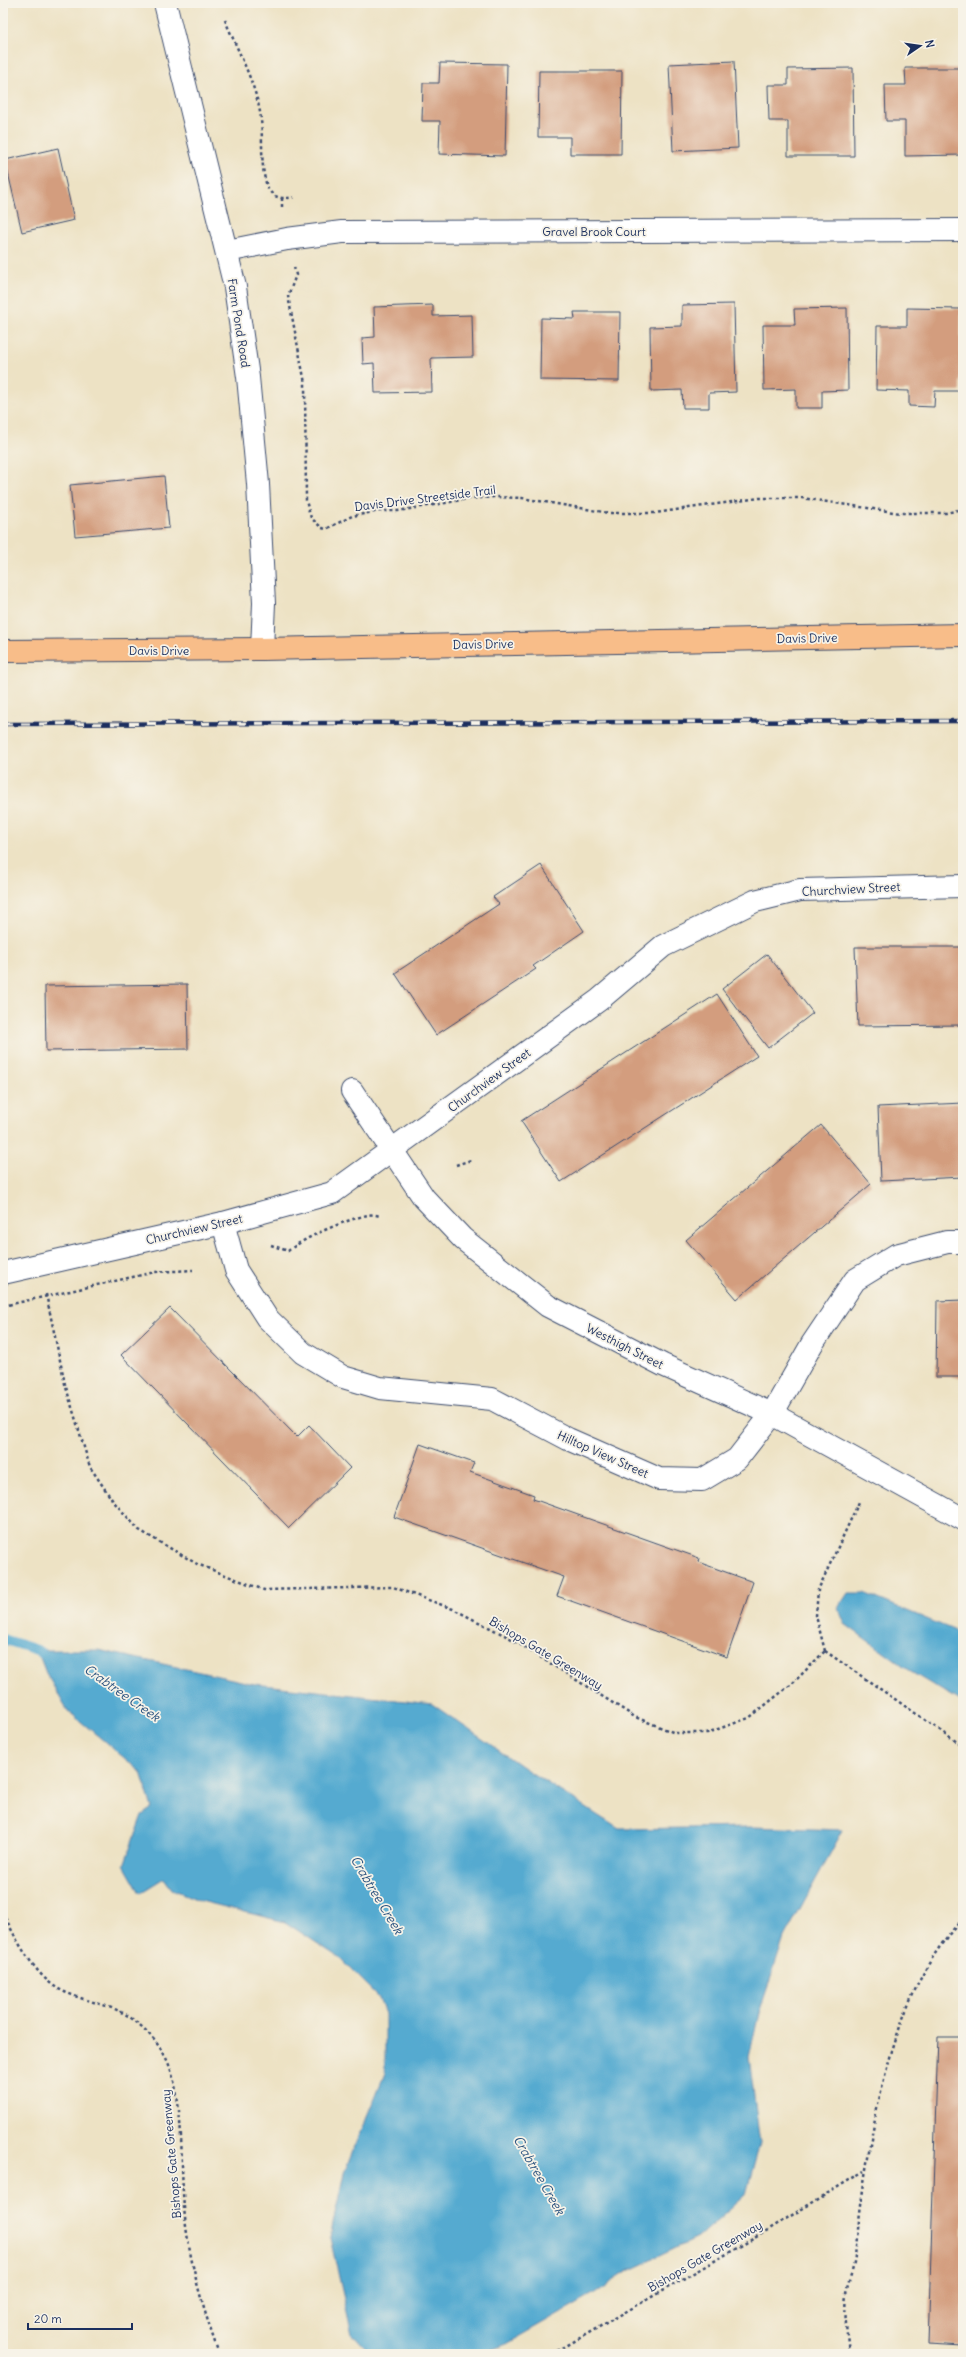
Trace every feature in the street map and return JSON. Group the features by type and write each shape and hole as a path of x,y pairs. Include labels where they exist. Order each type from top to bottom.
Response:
{"main road":[{"name":"Davis Drive","path":"3,651 262,649 963,635"}],"street":[{"name":"Farm Pond Road","path":"165,3 235,288 248,377 258,484 264,604 262,649"},
{"name":"Gravel Brook Court","path":"227,251 286,239 342,232 963,230"},
{"name":"Churchview Street","path":"3,1273 223,1223 332,1193 599,1000 664,946 755,901 800,890 963,886"},
{"name":"Westhigh Street","path":"352,1091 416,1188 463,1239 548,1306 663,1365 772,1414 963,1520"},
{"name":"Hilltop View Street","path":"223,1223 236,1270 267,1318 303,1353 343,1376 380,1388 492,1399 568,1439 659,1479 702,1480 737,1459 772,1414 812,1344 855,1280 896,1255 947,1242 963,1242"}],"path":[{"path":"225,20 252,84 260,110 264,138 263,164 268,188 275,196 286,198 294,197"},
{"name":"Davis Drive Streetside Trail","path":"296,275 288,296 305,383 307,510 314,522 326,529 352,516 380,511 398,511 462,500 494,497 522,498 610,513 655,513 759,498 802,498 900,513 946,513 963,509"},
{"path":"456,1165 471,1160"},
{"path":"271,1245 288,1251 298,1243 368,1214 380,1216"},
{"path":"3,1306 156,1272 194,1270"},
{"name":"Bishops Gate Greenway","path":"46,1297 65,1384 90,1467 112,1501 139,1530 197,1564 264,1590 393,1586 453,1609 510,1638 635,1717 675,1733 707,1733 749,1718 793,1683 825,1651"},
{"path":"859,1502 818,1590 816,1616 825,1651 963,1746"},
{"name":"Bishops Gate Greenway","path":"3,1912 18,1941 47,1980 57,1988 120,2011 157,2044 166,2058 176,2091 184,2207 190,2258 219,2354"},
{"path":"849,2354 846,2294 855,2262 864,2170 898,2034 917,1984 945,1937 963,1920"},
{"name":"Bishops Gate Greenway","path":"552,2354 758,2236 864,2170"}],"water":[{"path":"848,1593 864,1593 963,1634 963,1703 911,1672 845,1624 838,1608"},
{"path":"37,1650 98,1650 255,1684 432,1704 527,1770 619,1829 752,1827 843,1830 784,1938 759,2013 749,2057 760,2143 746,2194 697,2238 630,2270 593,2294 504,2345 480,2354 371,2354 352,2334 330,2238 344,2173 385,2073 385,2014 378,1996 341,1959 285,1922 201,1901 172,1889 164,1878 140,1893 124,1865 142,1815 152,1808 141,1772 67,1710 46,1673"}],"building":[{"path":"734,61 738,148 673,151 669,64"},
{"path":"440,63 507,64 505,156 439,154 440,121 422,121 423,83 439,83"},
{"path":"853,68 854,156 788,156 788,121 769,121 768,85 788,85 788,69"},
{"path":"905,68 963,68 963,155 905,156 905,121 886,121 885,85 906,85"},
{"path":"539,71 622,71 621,154 570,154 570,137 538,137"},
{"path":"58,148 74,220 22,232 5,160"},
{"path":"734,304 736,392 709,393 709,408 683,408 682,390 651,391 650,327 682,326 682,305"},
{"path":"433,305 433,316 472,315 473,357 431,358 432,392 375,393 374,363 363,364 362,338 375,337 374,307"},
{"path":"847,308 848,390 822,391 822,408 796,408 796,389 764,390 763,325 795,325 794,309"},
{"path":"907,308 961,309 960,391 935,391 934,407 909,406 909,391 876,390 877,326 907,326"},
{"path":"574,312 620,312 619,381 540,380 541,318 575,319"},
{"path":"164,476 169,528 75,536 70,485"},
{"path":"541,865 584,931 533,966 536,969 436,1035 395,973 499,904 493,897"},
{"path":"855,947 963,947 963,1025 858,1026"},
{"path":"767,954 813,1013 768,1048 722,989"},
{"path":"187,984 188,1049 46,1051 45,986"},
{"path":"717,994 757,1056 561,1182 521,1121"},
{"path":"963,1103 963,1177 881,1181 878,1107"},
{"path":"821,1125 871,1184 737,1299 686,1240"},
{"path":"963,1300 963,1377 936,1377 937,1301"},
{"path":"170,1308 297,1437 309,1425 350,1468 289,1528 121,1355"},
{"path":"420,1444 474,1463 470,1472 534,1495 533,1499 699,1558 698,1562 753,1582 727,1657 557,1596 564,1577 394,1517"},
{"path":"938,2037 963,2037 963,2346 928,2344"}],"waterway":[{"name":"Crabtree Creek","path":"3,1639 37,1650 47,1657"}],"railway":[{"path":"3,724 963,721"}]}
